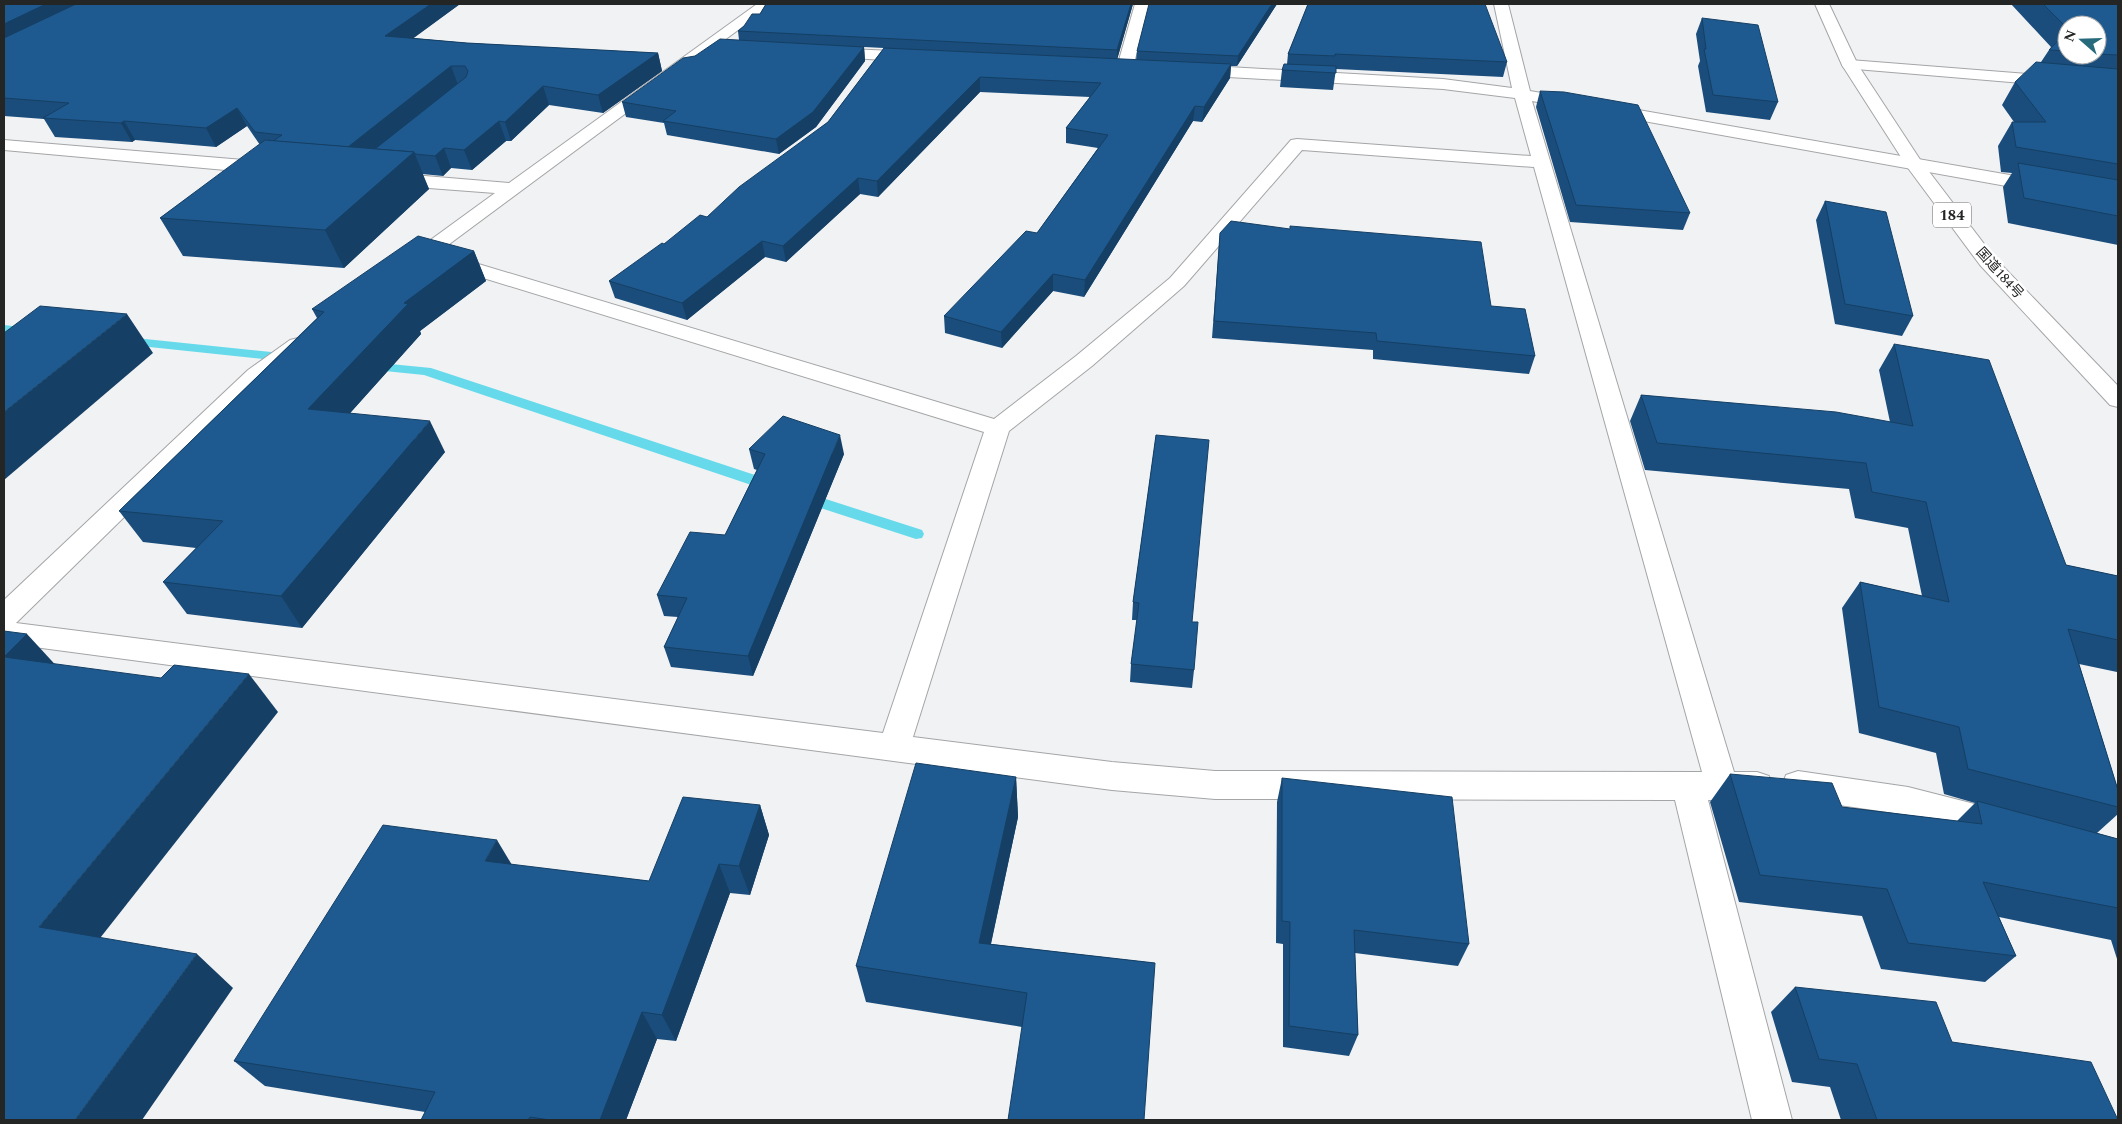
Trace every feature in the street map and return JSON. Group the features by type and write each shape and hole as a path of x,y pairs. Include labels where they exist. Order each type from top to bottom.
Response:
{"main road":[{"path":"392,277 514,189 720,46 766,4"},
{"path":"1126,67 1142,4"},
{"path":"1501,4 1522,94 1542,162 1705,786 1772,1120"},
{"name":"国道184号","path":"1822,4 1850,64 1914,164 1987,261 2118,400"},
{"path":"806,52 930,58"},
{"path":"870,70 881,55"},
{"path":"1850,64 2118,86"},
{"path":"1106,66 1145,68"},
{"path":"1174,69 1443,84 1522,94 2118,200"},
{"path":"894,748 998,428 1084,361 1176,282 1298,144 1542,162"},
{"path":"4,145 290,170"},
{"path":"369,177 514,189"},
{"path":"425,254 597,298 998,428"},
{"path":"4,617 256,375 312,334"},
{"path":"4,632 1112,776 1214,786 1807,785 1908,801 2023,831"}],"building":[{"path":"4,4 46,4 4,24"},
{"path":"76,4 431,4 385,36 467,43 658,53 598,95 543,86 505,122 499,121 464,150 444,148 435,156 415,154 414,152 375,149 466,77 468,71 465,66 451,66 348,147 273,141 282,135 255,132 237,108 206,128 124,121 121,123 43,118 69,103 4,98 4,38"},
{"path":"766,4 1131,4 1117,50 738,31 752,14 760,14"},
{"path":"1149,4 1272,4 1238,56 1137,51"},
{"path":"1308,4 1485,4 1507,62 1335,54 1335,56 1288,54"},
{"path":"2043,4 2118,4 2118,55 2107,54 2107,15 2057,15 2057,18"},
{"path":"1702,18 1758,25 1778,102 1713,95 1704,49 1706,49"},
{"path":"720,39 864,47 813,112 776,139 663,121 676,111 622,102 683,58 695,56"},
{"path":"2057,42 2057,50 2049,50"},
{"path":"884,48 1231,64 1204,107 1195,106 1085,280 1053,274 1001,332 944,316 1026,231 1037,233 1108,135 1066,128 1101,83 980,77 877,181 858,178 783,246 762,241 682,303 609,281 662,243 664,244 700,215 707,217 739,187 828,122"},
{"path":"2036,62 2118,69 2118,164 2016,147 2012,122 2046,122 2015,82"},
{"path":"1284,64 1336,66 1336,73 1282,70"},
{"path":"1540,91 1564,92 1638,105 1690,213 1576,205"},
{"path":"265,140 414,152 325,230 160,218"},
{"path":"2018,163 2118,180 2118,216 2024,198"},
{"path":"1825,201 1886,212 1913,316 1845,304"},
{"path":"1231,221 1290,229 1290,226 1481,242 1491,306 1525,309 1535,356 1377,341 1376,333 1214,321 1220,233"},
{"path":"418,236 474,251 404,303 408,304 308,409 430,421 281,596 163,582 223,521 119,511 324,312 312,309"},
{"path":"40,306 127,314 4,412 4,333"},
{"path":"1894,344 1989,360 2066,565 2118,576 2118,640 2068,629 2118,790 2118,807 1968,769 1959,727 1879,707 1860,582 1949,602 1926,502 1872,492 1866,463 1657,443 1641,395 1836,412 1913,426"},
{"path":"783,416 840,435 748,656 664,647 687,598 657,595 690,532 725,535 765,454 749,449"},
{"path":"1156,435 1209,440 1192,622 1198,622 1194,670 1131,664 1139,603 1133,602"},
{"path":"4,631 27,634 4,657"},
{"path":"4,657 161,678 174,665 249,674 39,927 197,954 75,1120 4,1120"},
{"path":"916,763 1016,777 979,943 1155,963 1144,1120 1008,1120 1027,993 856,966"},
{"path":"1730,774 1832,783 1842,807 1982,824 1977,801 2118,839 2118,908 1983,882 2016,956 1908,943 1887,889 1760,875"},
{"path":"1282,778 1452,797 1469,944 1354,930 1358,1035 1289,1026 1290,922 1282,921"},
{"path":"683,797 760,805 739,866 719,864 662,1015 642,1012 600,1120 550,1120 530,1117 528,1120 421,1120 435,1092 234,1061 383,825 497,840 485,861 649,881"},
{"path":"1795,987 1936,1002 1952,1042 2091,1062 2118,1120 1877,1120 1857,1064 1819,1059"}],"waterway":[{"path":"4,329 29,332"},
{"path":"126,341 291,358"},
{"path":"370,366 426,371 774,487"},
{"path":"804,497 916,534"}]}
